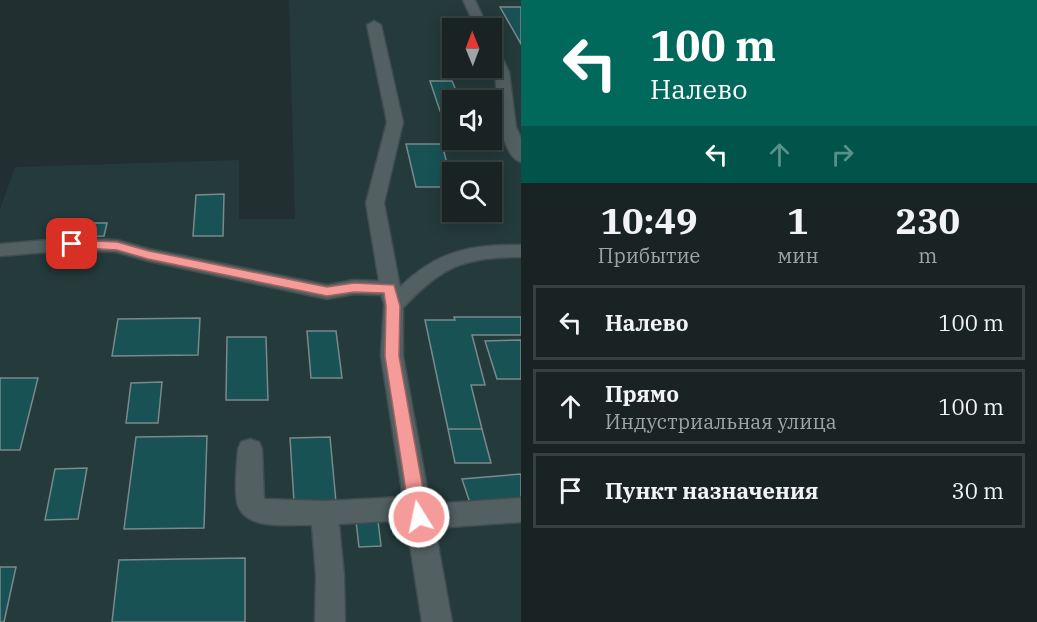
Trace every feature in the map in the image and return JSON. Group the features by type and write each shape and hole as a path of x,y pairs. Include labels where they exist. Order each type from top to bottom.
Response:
{"street":[{"path":"469,0 477,18"},
{"path":"374,25 395,123 375,203 391,297 392,356 437,622"},
{"path":"502,72 508,127 521,158"},
{"path":"504,96 521,94"},
{"path":"0,250 72,244 117,246 148,255 327,292 354,287 391,297 441,264 477,252 521,251"},
{"path":"250,449 250,502 258,511 325,513 521,510"},
{"path":"325,513 330,576 330,622"}],"shaded area":[{"path":"289,0 521,0 521,622 0,622 0,209 15,167 239,160 239,219 295,219"}],"building":[{"path":"500,7 521,7 521,44"},
{"path":"430,81 452,81 456,90 442,90 442,111 440,111"},
{"path":"406,144 442,144 447,162 442,162 442,187 416,187"},
{"path":"224,194 223,236 193,236 196,195"},
{"path":"55,223 107,223 104,236 51,237"},
{"path":"454,317 521,317 521,335 472,335 485,385 471,385 482,429 448,429 425,320 455,320"},
{"path":"200,318 198,355 112,356 118,319"},
{"path":"307,331 336,331 342,378 311,378"},
{"path":"227,337 266,337 268,400 226,400"},
{"path":"521,340 521,379 497,379 485,341"},
{"path":"0,378 38,378 20,450 0,450"},
{"path":"162,382 158,423 126,423 131,383"},
{"path":"448,429 482,429 491,463 455,463"},
{"path":"207,436 204,528 124,529 136,437"},
{"path":"330,437 336,502 294,502 290,438"},
{"path":"87,468 78,519 45,520 55,469"},
{"path":"521,474 521,498 470,503 462,479"},
{"path":"356,521 378,521 381,546 359,547"},
{"path":"245,558 245,622 112,622 119,560"},
{"path":"0,567 16,567 4,622 0,622"}],"route":[{"path":"72,244 117,246 148,255 327,292 354,287 390,288 393,306 392,356 419,517"}]}
